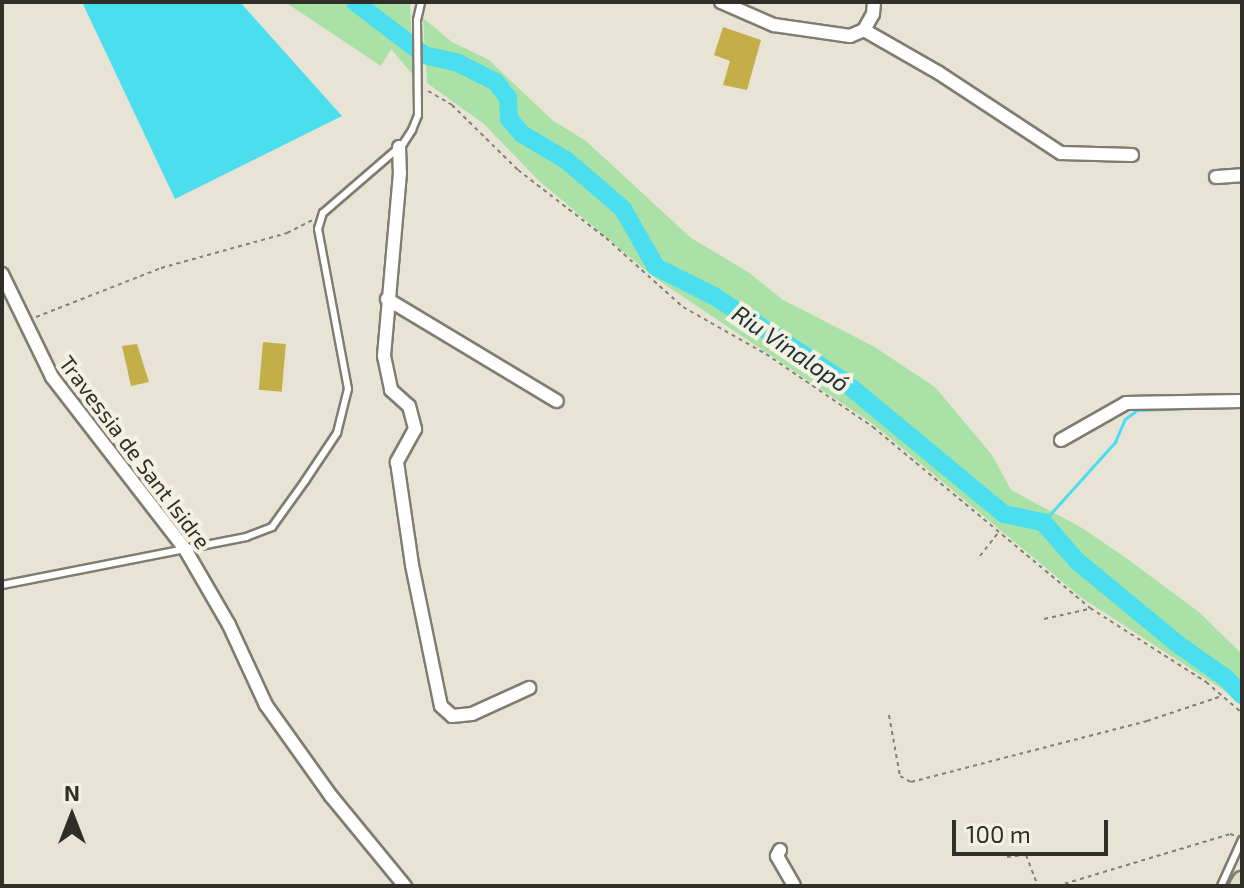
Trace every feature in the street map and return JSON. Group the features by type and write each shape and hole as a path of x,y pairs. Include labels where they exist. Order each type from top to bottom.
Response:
{"street":[{"path":"721,2 774,25 850,36 864,30 873,14 874,2"},
{"path":"864,30 939,73 1061,153 1132,155"},
{"path":"399,147 400,173 384,356 391,390 409,406 415,429 397,462 412,565 441,706 452,716 472,714 529,688"},
{"path":"1216,177 1242,175"},
{"name":"Travessia de Sant Isidre","path":"2,274 22,323 70,403 185,549 229,625 266,705 331,796 405,886"},
{"path":"387,299 557,401"},
{"path":"1061,440 1126,403 1242,401"},
{"path":"780,850 777,856 794,886"}],"lane":[{"path":"2,585 246,537 272,527 337,433 348,389 318,229 323,213 399,147 418,115 417,20 421,2"},
{"path":"1221,886 1242,839"}],"path":[{"path":"419,90 452,105 518,170 606,238 683,307 766,354 873,427 1090,608 1223,696 1242,713"},
{"path":"22,323 161,268 287,233 323,213"},
{"path":"980,556 997,533"},
{"path":"1044,619 1090,608"},
{"path":"889,715 900,776 911,782 1147,721 1223,696"},
{"path":"1057,886 1230,834 1242,839"},
{"path":"1007,857 1026,855 1038,886"}],"green space":[{"path":"285,2 410,2 413,75 391,49 381,66"},
{"path":"423,18 452,42 489,60 552,120 586,141 691,238 748,272 783,300 873,346 935,387 992,455 1011,490 1082,528 1126,558 1199,612 1242,654 1242,706 1231,695 1082,598 873,424 655,278 539,181 484,124 427,83"}],"water":[{"path":"82,2 240,2 342,116 175,199"}],"building":[{"path":"723,27 761,40 747,90 723,85 730,61 714,55"},
{"path":"263,342 286,344 282,392 259,390"},
{"path":"137,344 149,382 131,386 122,346"}],"waterway":[{"name":"Riu Vinalopó","path":"355,2 424,55 458,63 496,82 508,98 509,119 522,134 566,160 623,209 656,267 714,296 842,380 1004,514 1043,522 1077,561 1179,645 1226,678 1242,695"},
{"path":"1043,522 1115,442 1125,419 1137,410 1225,407"}]}
